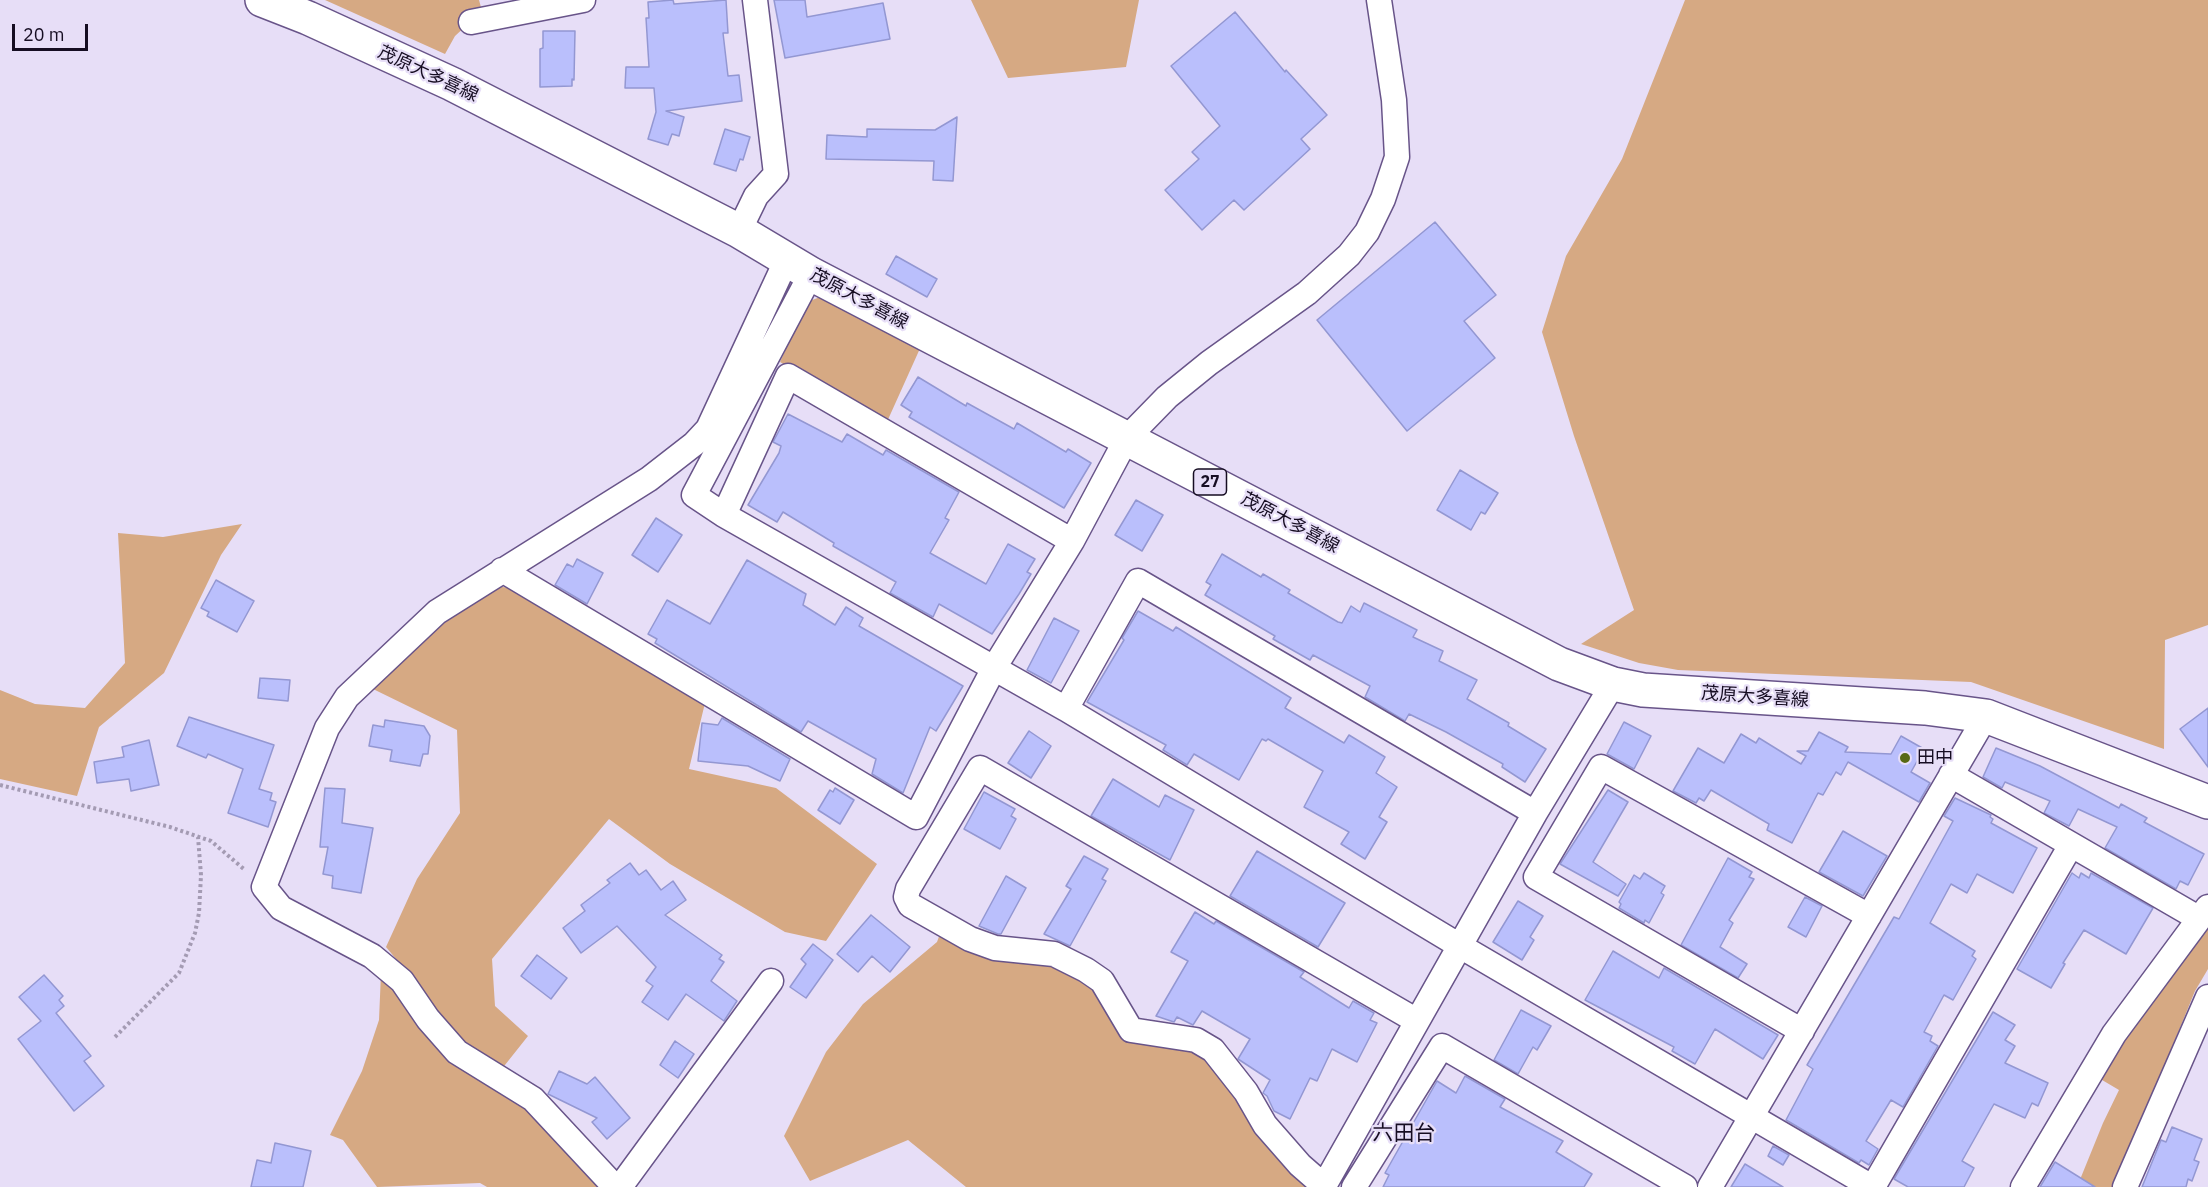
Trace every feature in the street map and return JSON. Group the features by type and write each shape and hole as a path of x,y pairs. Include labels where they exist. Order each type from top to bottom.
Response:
{"main road":[{"name":"茂原大多喜線","path":"262,0 308,18 452,84 739,231 799,267 1559,664 1613,684 1643,690 1925,708 1986,716 2208,802"}],"street":[{"path":"471,22 583,0"},
{"path":"739,231 756,196 776,174 755,0"},
{"path":"502,570 916,817 994,668 1072,541 1127,438 1167,397 1209,363 1307,293 1349,255 1367,232 1383,199 1397,157 1394,100 1379,0"},
{"path":"799,267 694,495 724,515 1066,710 1460,946 1872,1187 2071,845"},
{"path":"615,1187 533,1099 458,1052 428,1019 402,981 372,956 281,908 264,887 327,728 347,697 437,612 649,479 694,444 708,429 799,267"},
{"path":"724,515 788,376 1072,541"},
{"path":"1066,710 1138,581 1535,813"},
{"path":"1417,1021 980,768 908,889 906,897 910,905 970,939 995,948 1054,954 1086,970 1102,981 1131,1030 1196,1040 1213,1050 1240,1083 1265,1125 1300,1165 1324,1186 1535,813 1613,684"},
{"path":"1710,1187 1986,716"},
{"path":"1802,1031 1536,877 1601,767 1869,916"},
{"path":"1951,775 2071,845 2203,913 2114,1034 2023,1187"},
{"path":"620,1187 771,981"},
{"path":"2125,1187 2208,997"},
{"path":"1354,1187 1442,1046 1685,1187"}],"path":[{"path":"0,785 170,827 211,841 264,887"},
{"path":"115,1037 179,973 195,933 199,913 201,875 198,837"}],"shaded area":[{"path":"325,0 479,0 482,11 455,36 445,54"},
{"path":"971,0 1139,0 1126,67 1008,78"},
{"path":"1685,0 2208,0 2208,625 2165,640 2164,749 1971,682 1678,670 1639,663 1581,644 1634,610 1574,436 1542,332 1566,256 1622,159"},
{"path":"828,294 922,344 886,424 780,362 807,302"},
{"path":"242,524 221,555 164,673 99,727 77,796 0,779 0,690 35,704 85,708 125,663 118,533 163,537"},
{"path":"492,586 512,588 705,703 689,769 776,788 877,864 826,941 785,932 670,864 609,819 492,959 495,1006 528,1036 501,1070 468,1048 435,1017 417,984 386,947 417,879 460,813 457,730 373,689 461,606"},
{"path":"2208,922 2208,969 2195,991 2115,1187 2077,1187 2119,1090 2097,1077"},
{"path":"941,931 1066,964 1098,988 1111,1013 1191,1045 1211,1057 1312,1187 966,1187 908,1140 810,1181 784,1136 826,1052 863,1004 937,942"},
{"path":"381,973 530,1108 597,1181 597,1187 487,1187 480,1183 377,1187 343,1140 330,1135 362,1071 379,1020"}],"building":[{"path":"673,0 674,4 726,0 728,33 723,33 728,76 739,75 742,101 666,111 684,117 679,136 672,134 668,145 648,139 656,112 654,88 625,88 626,67 649,67 646,18 649,18 648,2"},
{"path":"774,0 805,0 807,17 883,3 890,39 785,58"},
{"path":"1235,12 1285,72 1286,70 1327,115 1301,139 1310,149 1244,210 1234,200 1202,230 1165,190 1199,159 1192,152 1220,126 1171,66"},
{"path":"543,31 575,31 572,86 540,87 540,49 543,48"},
{"path":"957,117 953,181 933,180 934,161 826,159 827,135 867,137 867,129 935,130"},
{"path":"725,129 750,137 743,160 740,159 736,171 714,164"},
{"path":"1435,222 1496,295 1464,321 1495,358 1407,431 1317,320"},
{"path":"896,256 937,279 927,297 886,274"},
{"path":"918,377 966,406 967,403 1014,429 1017,423 1066,452 1068,449 1091,463 1064,508 909,417 912,412 901,405"},
{"path":"788,414 842,442 847,434 883,455 886,450 959,492 945,518 949,520 930,553 986,584 1008,544 1035,559 1027,572 1031,574 992,634 939,604 933,617 890,593 896,582 833,546 834,543 783,512 777,522 748,505 779,453 781,446 773,442"},
{"path":"1460,470 1498,493 1485,514 1481,512 1471,530 1437,510"},
{"path":"1136,500 1163,515 1142,551 1115,535"},
{"path":"656,518 682,535 658,572 632,555"},
{"path":"1222,554 1261,577 1263,574 1290,590 1288,593 1338,622 1342,623 1351,606 1360,612 1364,603 1417,630 1413,637 1443,651 1439,661 1477,680 1467,699 1509,723 1508,726 1546,749 1525,782 1502,767 1503,764 1446,732 1409,714 1405,721 1365,697 1370,686 1313,655 1310,660 1273,639 1275,636 1205,595 1211,585 1206,582"},
{"path":"577,559 603,573 587,604 555,585 567,564 573,567"},
{"path":"747,560 806,594 803,605 835,625 846,607 863,618 859,626 963,686 936,731 930,727 903,793 872,774 876,759 808,721 801,732 655,643 657,639 648,634 667,600 710,624"},
{"path":"216,580 254,601 237,632 207,616 209,612 201,608"},
{"path":"1138,611 1173,631 1176,627 1291,698 1285,708 1344,743 1349,735 1385,757 1376,773 1397,787 1379,817 1387,822 1365,859 1341,844 1349,832 1304,807 1323,771 1268,739 1266,741 1262,739 1239,780 1194,754 1187,765 1163,750 1166,745 1087,702 1124,640 1122,638"},
{"path":"1054,618 1079,631 1051,683 1027,670"},
{"path":"260,678 290,680 288,701 258,698"},
{"path":"2208,708 2208,767 2180,729"},
{"path":"189,717 274,745 259,789 272,793 270,800 276,802 268,827 228,813 243,769 208,754 206,758 177,746"},
{"path":"722,718 790,759 780,781 748,766 698,761 702,723 718,725"},
{"path":"385,720 424,726 430,736 428,754 423,754 420,766 390,761 392,750 369,746 373,725 384,727"},
{"path":"1624,722 1651,736 1634,769 1607,754"},
{"path":"1029,731 1051,746 1031,778 1008,763"},
{"path":"1819,732 1848,747 1845,752 1891,754 1901,736 1924,749 1911,772 1930,783 1919,802 1848,762 1841,775 1836,772 1823,795 1818,793 1792,843 1767,830 1769,824 1711,790 1704,801 1699,798 1696,803 1673,791 1698,748 1724,763 1741,734 1756,743 1759,738 1801,764 1806,756 1797,751 1808,751"},
{"path":"149,740 159,785 131,791 129,779 97,783 94,762 124,757 122,747"},
{"path":"1996,748 2040,766 2119,808 2121,804 2147,818 2144,822 2204,854 2188,885 2180,881 2176,889 2105,848 2117,827 2078,809 2069,826 2044,813 2050,801 2005,782 2002,788 1983,777"},
{"path":"1113,779 1159,807 1165,795 1194,810 1170,860 1091,816"},
{"path":"325,788 345,789 342,823 373,828 361,893 332,888 333,876 323,874 328,847 320,847"},
{"path":"835,788 854,800 840,824 818,810 830,790 833,792"},
{"path":"1608,790 1628,802 1593,862 1626,884 1618,896 1560,864"},
{"path":"984,792 1015,809 1011,816 1016,819 1000,849 964,829"},
{"path":"1955,798 1991,815 1993,819 1991,823 2037,848 2013,893 1977,874 1967,893 1951,884 1930,923 1975,951 1972,956 1976,959 1953,1000 1944,995 1924,1032 1932,1036 1930,1041 1938,1046 1903,1107 1891,1100 1866,1141 1878,1149 1869,1165 1861,1160 1859,1163 1786,1120 1813,1069 1807,1065 1894,917 1899,919 1953,821 1944,816"},
{"path":"1843,831 1887,856 1863,896 1819,872"},
{"path":"1257,851 1345,903 1318,947 1230,896"},
{"path":"1084,856 1108,869 1102,879 1106,881 1070,946 1044,934 1071,889 1066,886"},
{"path":"1728,858 1752,872 1749,877 1754,879 1729,920 1733,923 1720,947 1747,964 1738,978 1681,945"},
{"path":"630,863 639,875 646,870 661,890 673,881 686,900 665,915 722,955 719,959 724,962 711,981 737,1001 724,1021 686,994 668,1020 642,1002 653,986 646,981 656,967 617,926 581,953 563,928 585,911 581,905 610,883 607,880"},
{"path":"1644,873 1665,886 1661,893 1664,895 1649,923 1645,920 1644,923 1619,908 1621,904 1619,902 1634,875 1640,879"},
{"path":"2072,873 2079,878 2081,873 2089,878 2091,873 2153,908 2126,954 2084,930 2063,963 2065,964 2051,988 2017,969"},
{"path":"1006,876 1026,888 1001,934 998,934 979,926"},
{"path":"1805,897 1822,906 1806,937 1788,927"},
{"path":"1518,901 1543,916 1530,937 1534,940 1522,960 1493,942"},
{"path":"1195,912 1214,924 1216,921 1304,972 1300,977 1349,1008 1353,1001 1374,1013 1370,1020 1377,1023 1357,1062 1332,1049 1317,1081 1310,1078 1290,1119 1274,1111 1267,1096 1263,1093 1270,1080 1238,1059 1250,1039 1202,1011 1193,1025 1177,1017 1174,1022 1156,1016 1188,961 1171,952"},
{"path":"871,915 910,947 890,972 872,956 858,972 837,954"},
{"path":"813,944 833,960 806,998 790,987 806,964 801,959"},
{"path":"1613,951 1659,978 1664,968 1778,1035 1763,1059 1715,1029 1695,1064 1672,1051 1674,1047 1585,1000"},
{"path":"537,955 567,978 551,999 521,976"},
{"path":"44,975 63,996 59,1000 64,1006 56,1013 91,1056 84,1061 104,1086 74,1111 18,1039 41,1021 19,997"},
{"path":"1521,1010 1551,1026 1537,1050 1533,1047 1518,1074 1494,1060"},
{"path":"1993,1012 2015,1025 2005,1040 2015,1046 2005,1063 2048,1083 2038,1106 2032,1103 2025,1118 1994,1104 1962,1161 1974,1168 1964,1187 1908,1187 1894,1179"},
{"path":"675,1041 694,1054 678,1078 660,1065"},
{"path":"559,1071 587,1084 595,1077 630,1118 607,1139 592,1122 597,1118 548,1094"},
{"path":"1465,1076 1505,1099 1500,1107 1563,1141 1556,1152 1592,1174 1584,1187 1383,1187 1389,1175 1385,1173 1437,1081 1456,1093"},
{"path":"2172,1127 2202,1139 2194,1160 2199,1162 2192,1181 2188,1179 2186,1187 2142,1187 2161,1140 2166,1142"},
{"path":"275,1143 311,1151 303,1187 251,1187 257,1160 271,1163"},
{"path":"1773,1146 1789,1155 1783,1165 1768,1156"},
{"path":"2055,1162 2095,1187 2040,1187"},
{"path":"1745,1164 1783,1187 1731,1187"}],"place":[{"name":"田中","path":"1905,758"}],"district":[{"name":"六田台","path":"1404,1134"}]}
